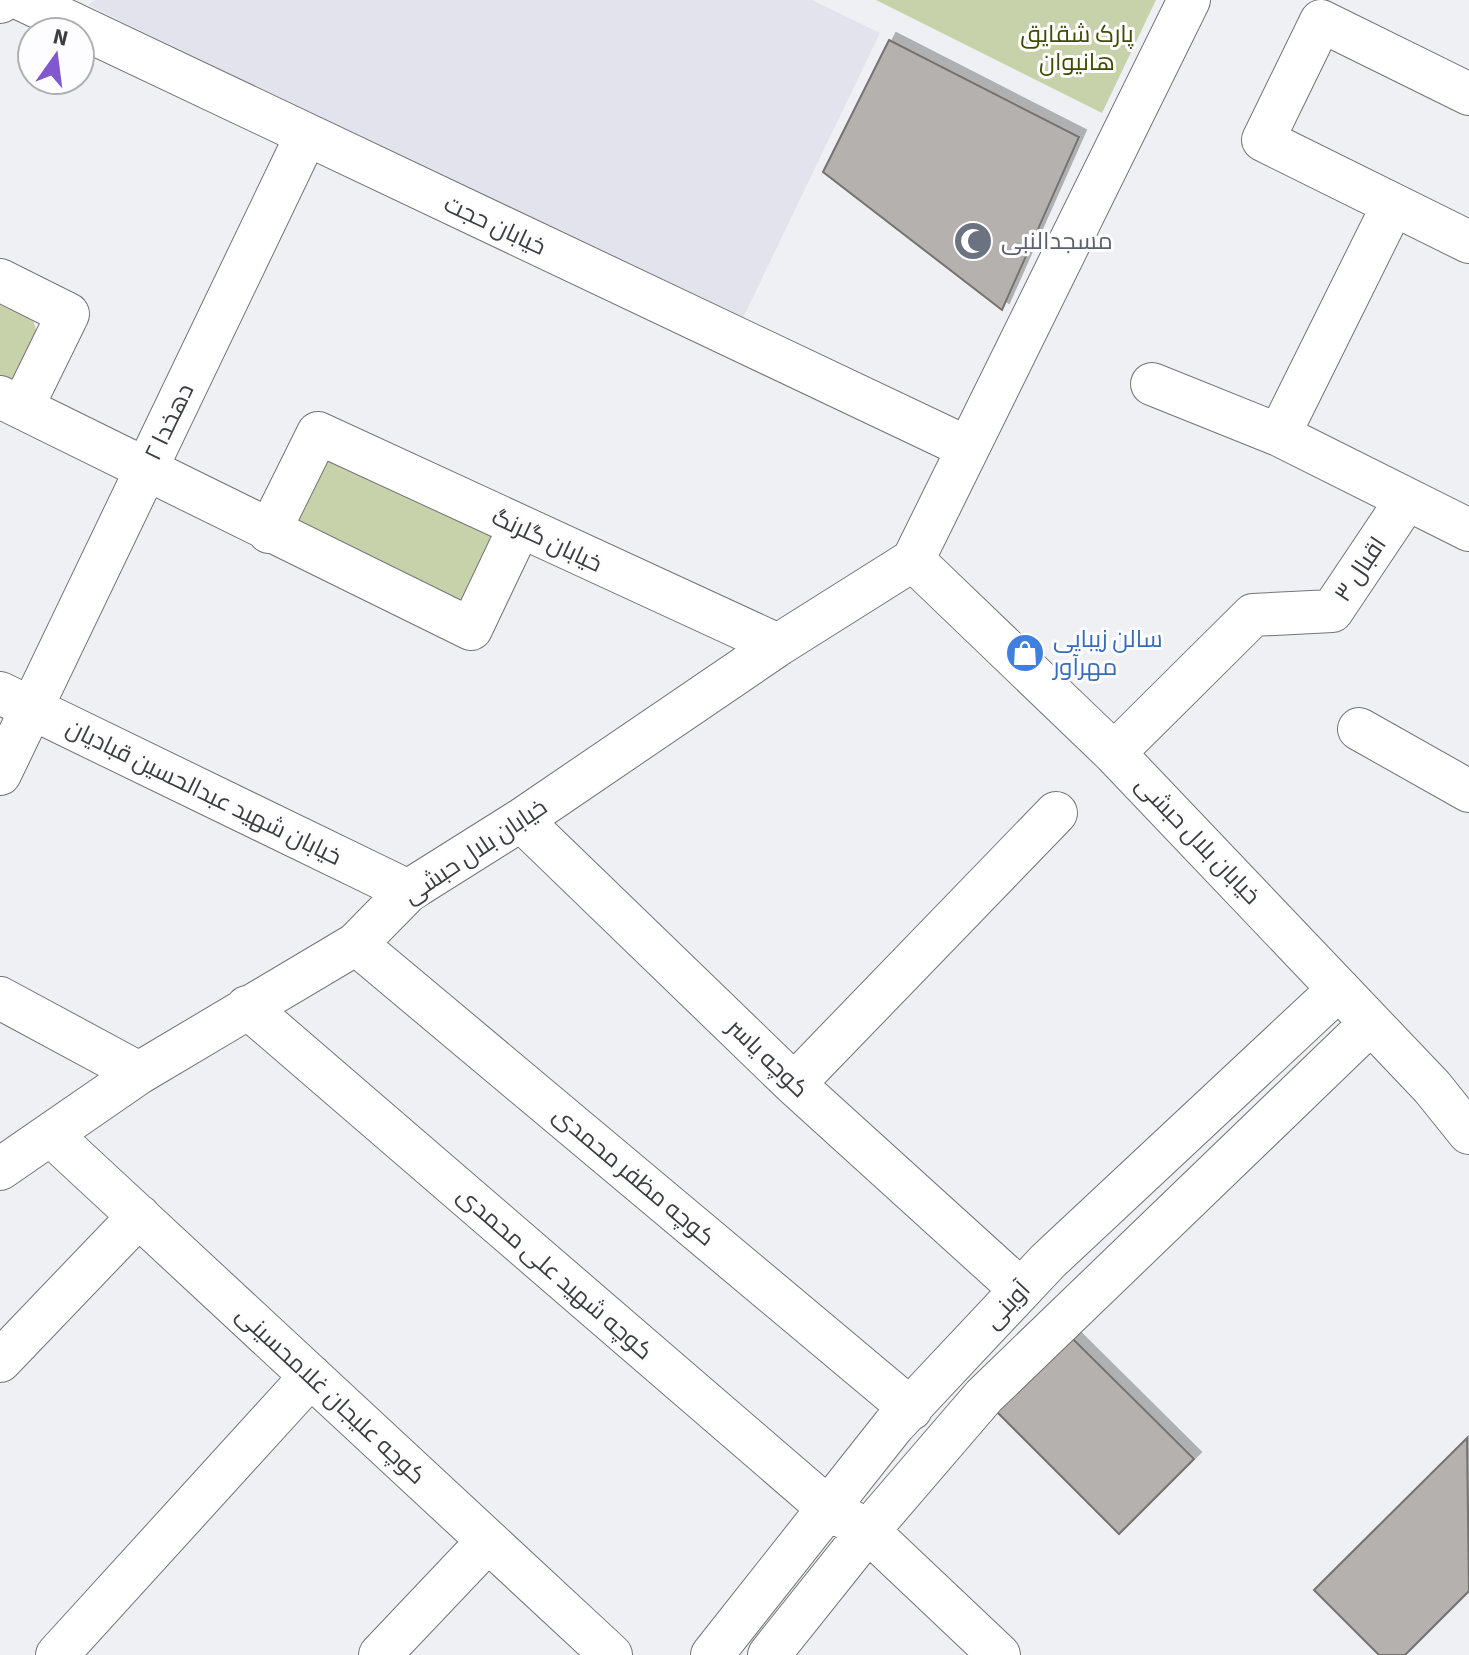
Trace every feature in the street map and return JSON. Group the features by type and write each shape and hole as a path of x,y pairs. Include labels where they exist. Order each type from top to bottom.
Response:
{"street":[{"name":"خیابان حجت","path":"23,0 968,448"},
{"path":"913,560 1189,0"},
{"path":"1469,94 1321,21 1263,140 1469,242"},
{"name":"دهخدا ۲","path":"0,774 17,701 145,471 306,136"},
{"path":"1279,435 1393,205"},
{"path":"0,280 68,314 11,402 145,471 471,629 519,528"},
{"path":"1152,384 1279,435 1469,530"},
{"name":"خیابان گلرنگ","path":"269,532 318,433 778,645"},
{"name":"اقبال ۳","path":"1114,753 1253,615 1332,611 1407,499"},
{"name":"خیابان بلال حبشی","path":"0,1169 139,1073 356,944 408,891 521,820 778,645 913,560 1114,753 1371,1023 1469,1133"},
{"name":"خیابان شهید عبدالحسین قبادیان","path":"17,701 408,891"},
{"path":"1359,729 1469,791"},
{"path":"794,1084 1056,813"},
{"name":"کوچه یاسر","path":"521,820 794,1084 1021,1290"},
{"name":"کوچه مظفر محمدی","path":"356,944 911,1409"},
{"name":"آوینی","path":"712,1655 911,1409 1021,1290 1339,989"},
{"path":"0,998 139,1073"},
{"name":"کوچه شهید علی محمدی","path":"247,1007 828,1508 868,1531 999,1655"},
{"name":"آوینی","path":"769,1655 868,1531 984,1396 1371,1023"},
{"name":"کوچه علیجان غلامحسینی","path":"51,1135 611,1655"},
{"path":"0,1361 139,1216"},
{"path":"57,1655 311,1376"},
{"path":"380,1655 488,1541"}],"shaded area":[{"path":"95,0 812,0 880,33 741,322 88,5"}],"green space":[{"name":"پارک شقایق هانیوان","path":"876,0 1156,0 1102,113"},
{"path":"0,297 31,313 37,333 14,377 0,381"},
{"path":"327,451 497,534 462,609 291,524"}],"building":[{"name":"مسجدالنبی","path":"889,40 1079,137 1002,310 823,172"},
{"path":"1066,1332 1194,1459 1119,1534 991,1406"},
{"path":"1467,1438 1469,1591 1405,1655 1379,1655 1314,1590"}],"place":[{"name":"مسجدالنبی","path":"973,241"},
{"name":"سالن زیبایی مهرآور","path":"1025,653"}]}
